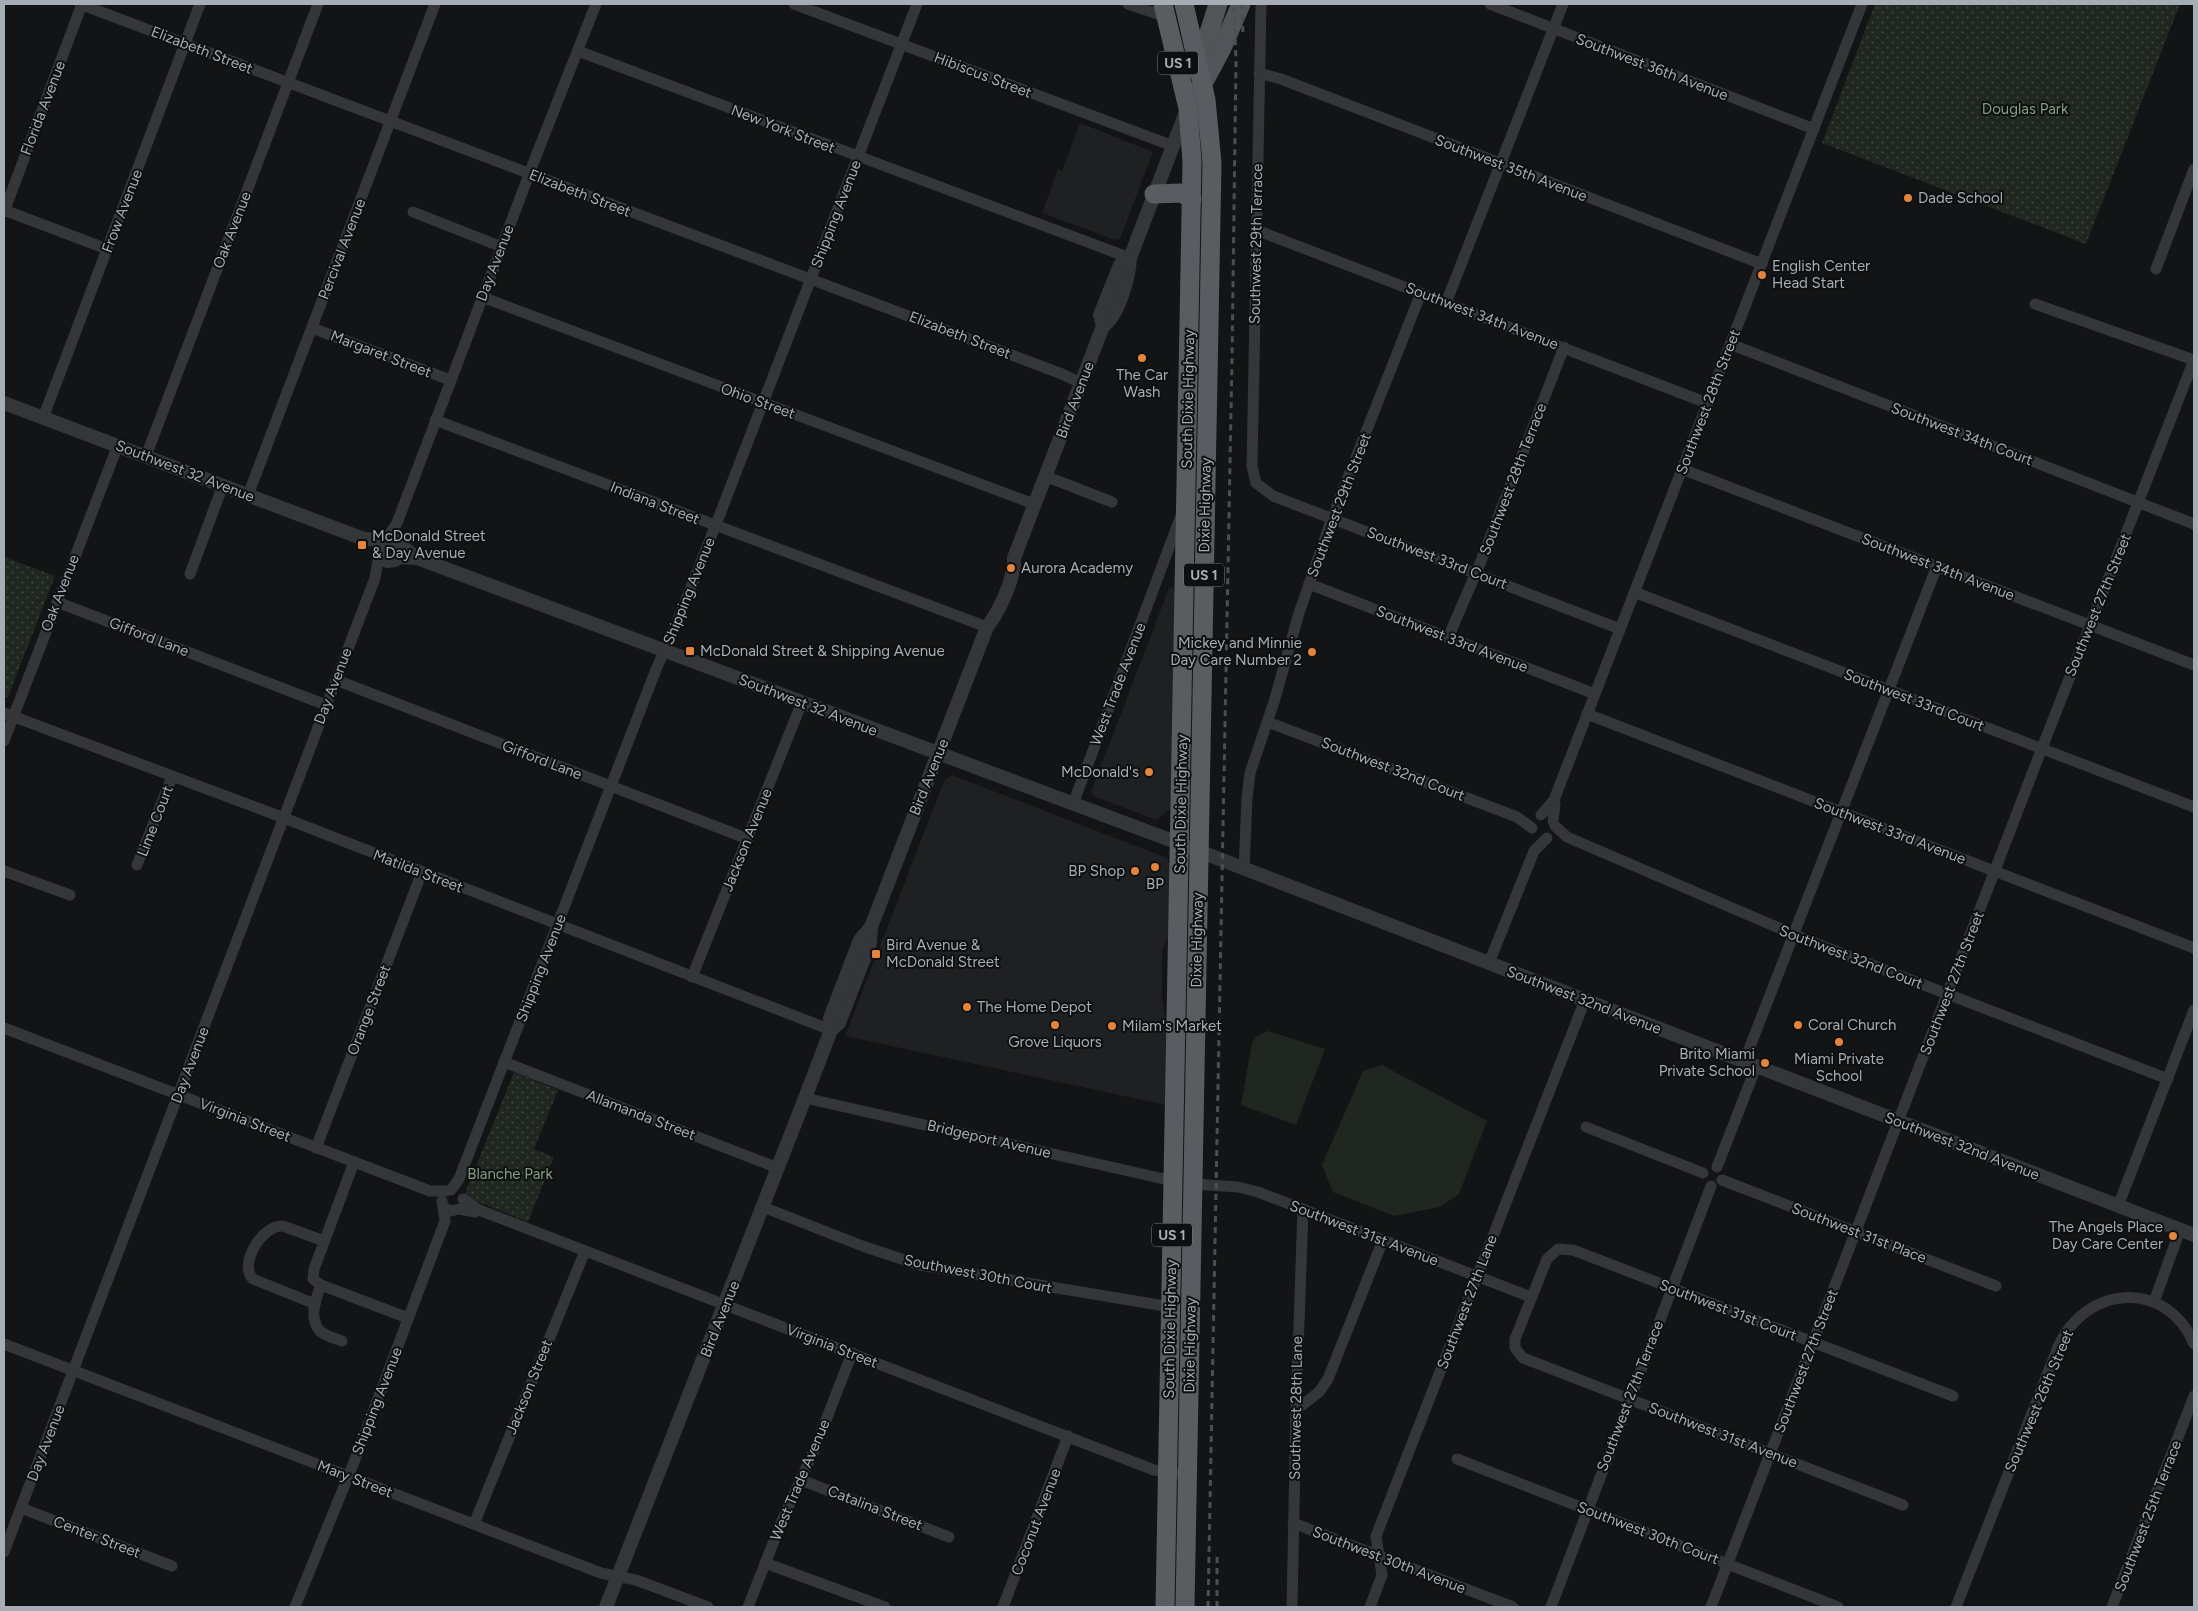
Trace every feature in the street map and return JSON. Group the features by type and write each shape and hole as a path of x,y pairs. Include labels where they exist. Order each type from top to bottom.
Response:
{"highway":[{"name":"US 1","path":"1184,4 1199,64"},
{"name":"South Dixie Highway","path":"1165,11 1188,108 1192,162 1165,1607"},
{"name":"Dixie Highway","path":"1185,1607 1212,164 1211,138 1199,64"},
{"path":"1154,194 1174,192 1186,195 1192,200"}],"main road":[{"path":"1188,108 1199,64 1218,4"},
{"path":"1188,108 1203,86 1241,4"}],"street":[{"name":"Elizabeth Street","path":"81,4 1062,374 1081,383"},
{"name":"Florida Avenue","path":"4,210 81,4"},
{"name":"Frow Avenue","path":"43,418 200,4"},
{"name":"Oak Avenue","path":"146,456 318,4"},
{"name":"Percival Avenue","path":"248,495 435,4"},
{"name":"Day Avenue","path":"4,1552 326,705 375,578 389,548 450,380 596,4"},
{"name":"Hibiscus Street","path":"794,4 1173,146"},
{"name":"Shipping Avenue","path":"295,1607 445,1221 448,1220 452,1200 462,1181 460,1179 557,925 918,4"},
{"path":"1128,4 1165,11"},
{"name":"Southwest 29th Terrace","path":"1256,484 1252,466 1261,4"},
{"name":"Southwest 36th Avenue","path":"1490,4 1814,130"},
{"path":"1446,303 1563,4"},
{"name":"Southwest 28th Street","path":"1536,824 1554,800 1862,4"},
{"name":"New York Street","path":"578,51 1130,258"},
{"name":"Southwest 35th Avenue","path":"1259,73 1281,79 1762,264"},
{"name":"Bird Avenue","path":"606,1607 831,1030 839,1023 870,943 871,926 987,628 996,617 1014,567 1014,558 1103,326 1111,321 1129,275 1130,258 1188,108"},
{"path":"2156,269 2194,169"},
{"path":"4,210 107,249"},
{"path":"412,212 502,247"},
{"name":"Southwest 34th Avenue","path":"1256,230 1707,403"},
{"name":"Southwest 29th Street","path":"1268,722 1309,584 1332,518 1421,293"},
{"name":"Ohio Street","path":"482,297 1034,504"},
{"path":"2035,304 2194,360"},
{"name":"Margaret Street","path":"312,328 450,380"},
{"name":"Southwest 34th Court","path":"1730,344 2194,524"},
{"name":"Southwest 28th Terrace","path":"1448,638 1564,347"},
{"name":"Southwest 27th Street","path":"1712,1607 2042,748 2194,360"},
{"name":"Southwest 32 Avenue","path":"4,403 1198,852"},
{"name":"Indiana Street","path":"435,420 987,628"},
{"name":"Oak Avenue","path":"4,741 8,715 57,602 118,446"},
{"name":"Southwest 34th Avenue","path":"1682,469 2194,666"},
{"path":"1045,476 1112,502"},
{"name":"Southwest 33rd Court","path":"1256,484 1273,496 1620,629"},
{"path":"190,574 222,485"},
{"name":"West Trade Avenue","path":"1073,804 1164,564 1164,555 1186,504"},
{"path":"1164,564 1175,560 1185,561"},
{"path":"1718,1167 1750,1064 1794,934 1936,566"},
{"name":"Southwest 33rd Avenue","path":"1309,584 1595,694"},
{"name":"Southwest 33rd Court","path":"1634,592 2194,807"},
{"name":"Gifford Lane","path":"57,602 326,705"},
{"name":"Gifford Lane","path":"336,680 748,839"},
{"name":"Jackson Avenue","path":"692,977 802,702"},
{"name":"Southwest 33rd Avenue","path":"1587,714 2194,948"},
{"name":"Matilda Street","path":"8,715 284,819 831,1030"},
{"path":"1244,870 1248,784 1268,722"},
{"name":"Southwest 32nd Court","path":"1268,722 1536,824"},
{"name":"Lime Court","path":"138,865 172,777"},
{"name":"Southwest 28th Street","path":"1551,830 1554,800"},
{"path":"1536,824 1548,816 1551,830"},
{"path":"1536,824 1540,838 1551,830"},
{"path":"1534,851 1536,824"},
{"path":"1489,963 1534,851 1551,830"},
{"name":"Southwest 32nd Court","path":"1551,830 1794,934 2168,1079"},
{"name":"Southwest 32nd Avenue","path":"1198,852 2194,1236"},
{"path":"4,871 70,895"},
{"name":"Orange Street","path":"316,1148 422,872"},
{"name":"Southwest 27th Lane","path":"1370,1607 1382,1575 1376,1536 1585,1000"},
{"path":"2118,1206 2194,1010"},
{"name":"Virginia Street","path":"4,1028 430,1191 475,1212 479,1210 1154,1470 1188,1475"},
{"name":"Allamanda Street","path":"504,1062 778,1168"},
{"name":"Bridgeport Avenue","path":"806,1098 1173,1181"},
{"path":"1586,1127 1703,1173"},
{"path":"354,1162 312,1275 314,1281 408,1318"},
{"path":"1709,1166 1718,1167 1723,1174 1722,1180 1718,1185 1711,1186 1706,1183 1703,1173 1709,1166"},
{"name":"Southwest 31st Place","path":"1722,1180 1996,1286"},
{"name":"Southwest 31st Avenue","path":"1193,1184 1244,1188 1531,1297 1515,1340 1517,1352 1530,1361 1903,1505"},
{"name":"Southwest 27th Terrace","path":"1551,1607 1586,1510 1711,1186"},
{"name":"Southwest 30th Court","path":"763,1207 865,1247 920,1265 1171,1307"},
{"name":"Southwest 28th Lane","path":"1292,1607 1302,1210"},
{"path":"315,1304 258,1281 249,1273 250,1260 256,1243 273,1227 283,1226 324,1241"},
{"path":"2180,1230 2154,1302 2178,1318 2194,1344"},
{"path":"1296,1410 1319,1392 1328,1379 1383,1240"},
{"name":"Southwest 31st Court","path":"1531,1297 1546,1259 1558,1249 1573,1250 1953,1396"},
{"name":"Jackson Street","path":"474,1524 584,1251"},
{"path":"321,1285 314,1313 318,1328 324,1334 342,1341"},
{"name":"Southwest 26th Street","path":"1956,1607 2065,1332 2081,1313 2100,1302 2126,1298 2154,1302"},
{"name":"Mary Street","path":"4,1344 601,1573 636,1580 708,1607"},
{"name":"West Trade Avenue","path":"748,1607 852,1353"},
{"name":"Southwest 25th Terrace","path":"2112,1607 2194,1396"},
{"name":"Coconut Avenue","path":"1003,1607 1068,1436"},
{"name":"Southwest 30th Court","path":"1458,1459 1838,1607"},
{"name":"Catalina Street","path":"801,1480 949,1537"},
{"name":"Center Street","path":"21,1508 172,1566"},
{"name":"Southwest 30th Avenue","path":"1293,1523 1498,1605 1513,1607"},
{"path":"765,1563 885,1607"},
{"path":"1157,1607 1166,1587"}],"shaded area":[{"path":"1080,123 1153,152 1120,239 1115,240 1042,213 1058,169 1062,171"},
{"path":"1172,587 1176,591 1171,808 1156,820 1096,797 1091,792 1169,588"},
{"path":"952,775 1167,858 1170,866 1170,932 1162,950 1162,997 1168,1040 1166,1105 845,1036 944,781"}],"green space":[{"name":"Douglas Park","path":"1875,4 2180,4 2086,244 1822,143"},
{"path":"4,557 55,576 8,697 4,698"},
{"path":"1268,1031 1325,1049 1296,1125 1241,1105 1252,1043 1257,1036"},
{"path":"1382,1065 1487,1121 1459,1194 1440,1207 1394,1216 1333,1192 1322,1165 1363,1071"},
{"name":"Blanche Park","path":"514,1072 558,1090 534,1149 554,1157 528,1222 464,1196"}],"railway":[{"path":"1208,1607 1232,360 1236,61 1234,4"},
{"path":"1242,4 1243,35"},
{"path":"1217,1557 1217,1607"}],"place":[{"name":"Dade School","path":"1908,198"},
{"name":"English Center Head Start","path":"1762,275"},
{"name":"The Car Wash","path":"1142,358"},
{"name":"McDonald Street & Day Avenue","path":"362,545"},
{"name":"Aurora Academy","path":"1011,568"},
{"name":"McDonald Street & Shipping Avenue","path":"690,651"},
{"name":"Mickey and Minnie Day Care Number 2","path":"1312,652"},
{"name":"McDonald's","path":"1149,772"},
{"name":"BP","path":"1155,867"},
{"name":"BP Shop","path":"1135,871"},
{"name":"Bird Avenue & McDonald Street","path":"876,954"},
{"name":"The Home Depot","path":"967,1007"},
{"name":"Grove Liquors","path":"1055,1025"},
{"name":"Coral Church","path":"1798,1025"},
{"name":"Milam's Market","path":"1112,1026"},
{"name":"Miami Private School","path":"1839,1042"},
{"name":"Brito Miami Private School","path":"1765,1063"},
{"name":"The Angels Place Day Care Center","path":"2173,1236"}]}
